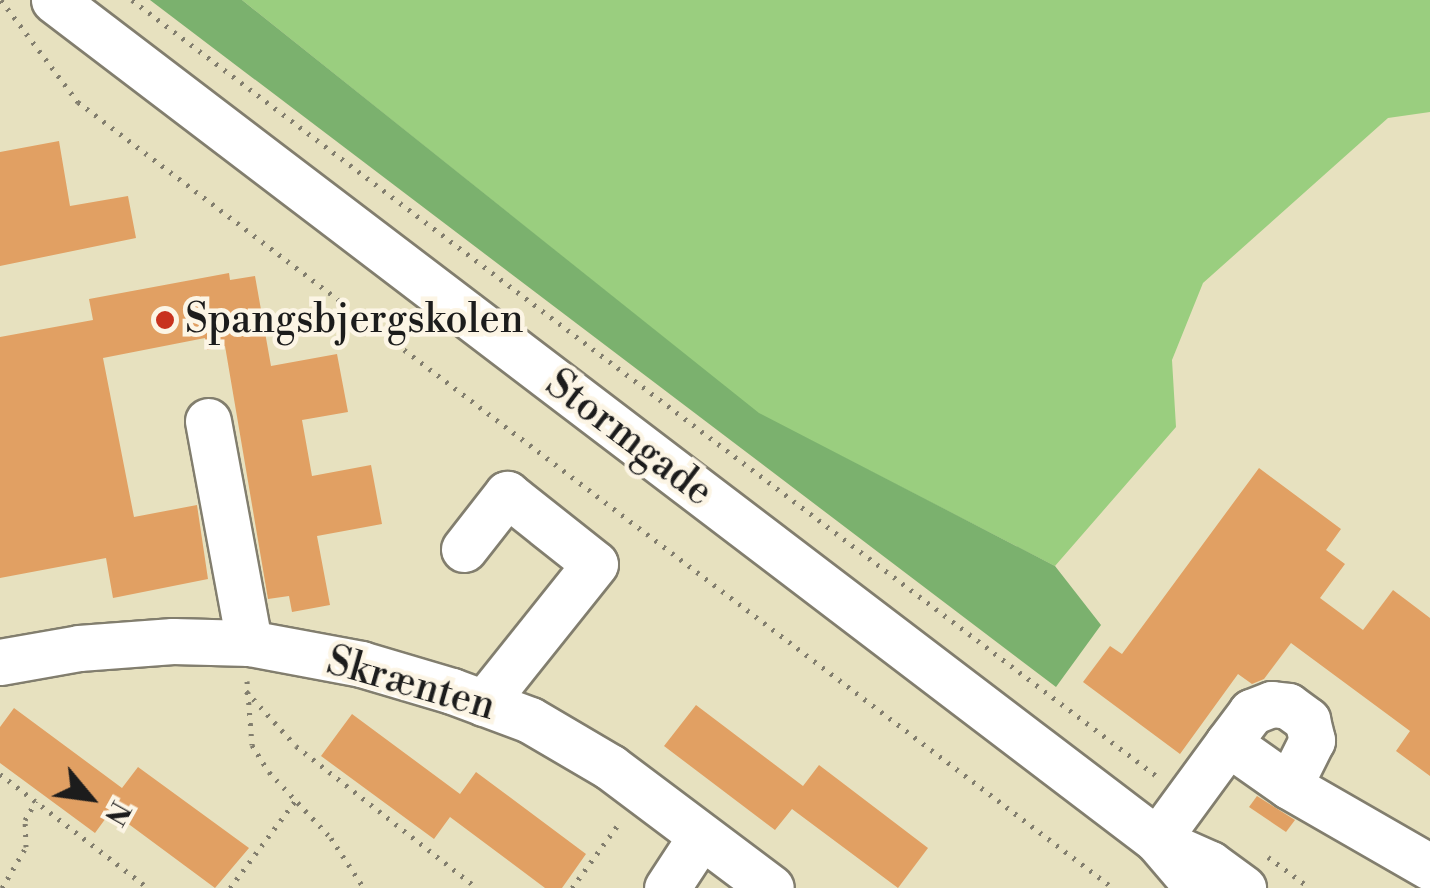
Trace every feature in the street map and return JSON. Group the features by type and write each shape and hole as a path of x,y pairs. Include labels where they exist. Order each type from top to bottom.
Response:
{"street":[{"name":"Stormgade","path":"54,0 1156,840 1198,888"},
{"path":"208,421 249,643"},
{"path":"464,549 507,494 594,564 484,703"},
{"name":"Skrænten","path":"0,662 78,648 173,641 249,643 361,664 530,720 642,791 771,888"},
{"path":"1156,840 1252,712 1272,704 1288,706 1307,720 1312,740 1289,786"},
{"path":"1228,743 1289,786 1430,866"},
{"path":"667,888 701,836"},
{"name":"Stormgade","path":"1156,840 1210,864 1253,871"}],"path":[{"path":"1,0 78,102 1113,888"},
{"path":"132,0 1187,798"},
{"path":"249,643 246,691 252,745 295,801 331,838 364,888"},
{"path":"246,691 296,746 477,888"},
{"path":"0,774 148,888"},
{"path":"572,888 642,791"},
{"path":"2,888 22,857 26,820 36,801"},
{"path":"230,888 295,801"},
{"path":"1253,871 1310,888"}],"green space":[{"path":"150,0 242,0 759,413 1055,566 1101,625 1056,687"},
{"path":"242,0 1430,0 1430,112 1388,118 1203,283 1172,360 1176,427 1055,566 759,414"}],"building":[{"path":"59,141 70,206 128,196 136,238 0,266 0,152"},
{"path":"229,273 230,280 255,276 271,366 337,354 348,412 302,420 312,476 371,465 382,524 317,536 330,605 292,612 289,596 268,599 225,346 207,350 205,338 103,358 134,517 197,505 208,579 113,598 106,558 0,578 0,337 93,320 89,299"},
{"path":"1259,468 1341,529 1326,550 1345,564 1320,598 1363,630 1393,590 1430,618 1430,776 1396,751 1410,731 1291,643 1264,679 1252,684 1238,674 1180,754 1083,682 1110,646 1122,654"},
{"path":"696,705 803,786 819,765 928,848 898,888 792,809 775,830 664,746"},
{"path":"14,708 122,788 138,767 249,848 215,888 111,811 95,833 0,763 0,727"},
{"path":"352,714 460,794 476,772 586,854 562,888 545,888 450,817 434,839 321,756"},
{"path":"1257,796 1295,820 1286,832 1249,807"}],"place":[{"name":"Spangsbjergskolen","path":"165,320"}]}
